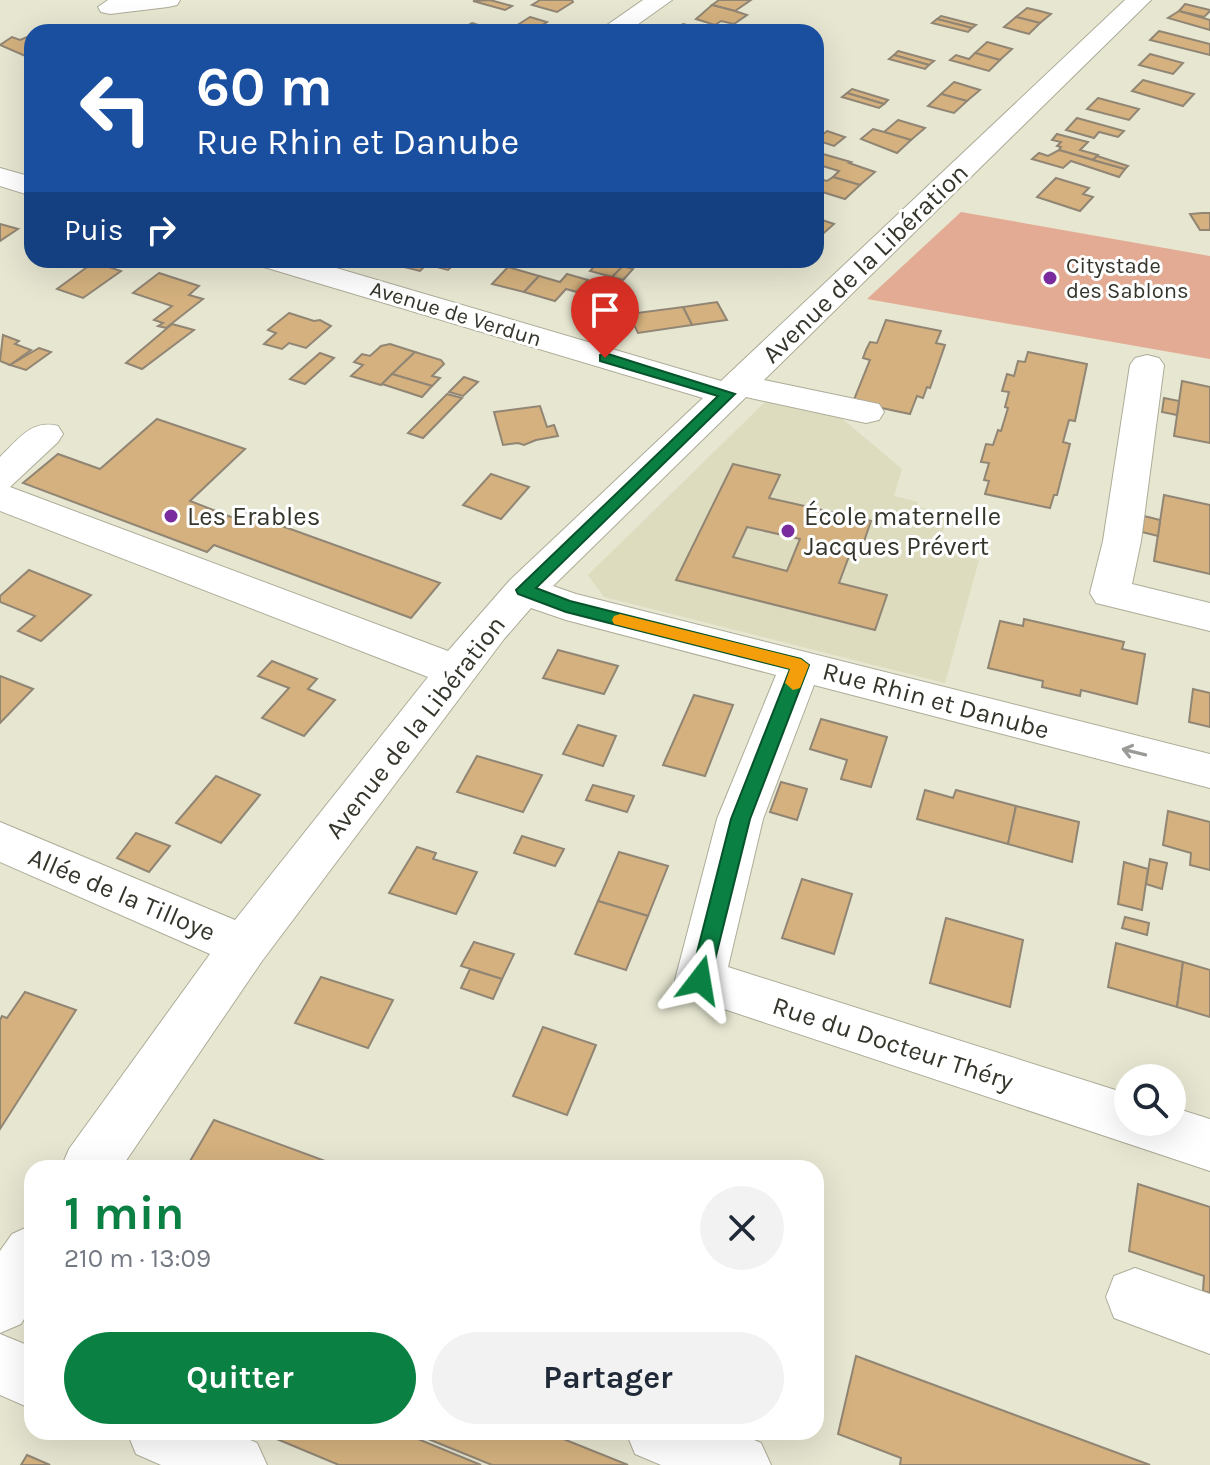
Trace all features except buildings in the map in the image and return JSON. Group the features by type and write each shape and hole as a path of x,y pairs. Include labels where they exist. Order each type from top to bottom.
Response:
{"street":[{"path":"110,7 168,0"},
{"path":"622,24 660,0"},
{"name":"Avenue de la Libération","path":"95,1160 244,946 457,671 524,590 1139,0"},
{"path":"0,177 24,184"},
{"name":"Avenue de Verdun","path":"303,268 733,390 866,412"},
{"path":"1147,365 1122,541 1110,593 1210,617"},
{"path":"0,478 45,434"},
{"path":"0,497 457,671"},
{"name":"Rue Rhin et Danube","path":"524,590 566,606 1210,771"},
{"name":"Rue du Docteur Théry","path":"801,665 740,819 700,980 1114,1114"},
{"name":"Allée de la Tilloye","path":"0,841 244,946"},
{"path":"1182,1136 1210,1145"},
{"path":"0,1303 24,1266"},
{"path":"1135,1297 1210,1324"},
{"path":"0,1364 24,1374"},
{"path":"177,1440 235,1465"},
{"path":"677,1440 739,1465"}],"shaded area":[{"name":"Citystade des Sablons","path":"961,212 1210,256 1210,359 867,299"},
{"name":"École maternelle Jacques Prévert","path":"768,399 840,417 902,469 894,496 918,502 917,507 949,513 937,548 979,560 945,683 604,597 588,575"}],"slow traffic":[{"path":"620,620 801,665 793,683"}],"place":[{"name":"Citystade des Sablons","path":"1050,278"},
{"name":"Les Erables","path":"171,516"},
{"name":"École maternelle Jacques Prévert","path":"788,531"}],"route":[{"path":"605,358 728,394 524,590 566,606 801,665 740,819 700,980"}]}
